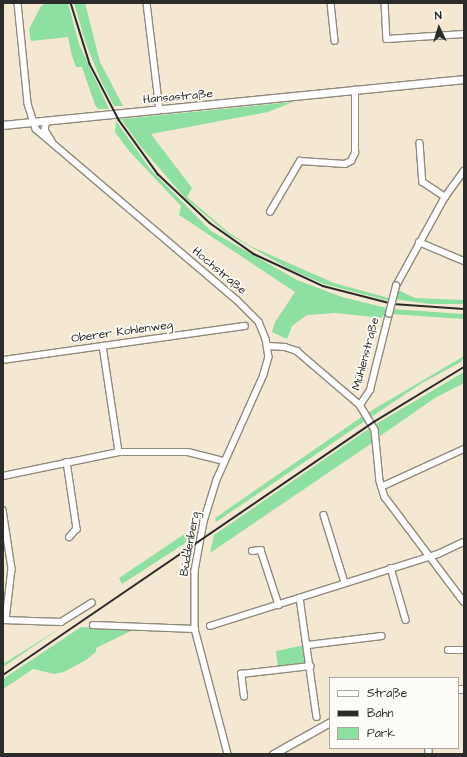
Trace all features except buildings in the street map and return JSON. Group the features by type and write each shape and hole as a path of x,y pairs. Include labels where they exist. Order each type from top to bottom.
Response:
{"main road":[{"name":"Hansastraße","path":"3,125 464,79"},
{"path":"273,754 329,723"}],"street":[{"path":"18,3 32,122"},
{"path":"147,3 160,110"},
{"path":"331,3 335,41"},
{"path":"385,3 387,39 464,34"},
{"path":"270,212 300,161 345,164 351,162 355,153 355,90"},
{"name":"Hochstraße","path":"47,121 45,130 58,149"},
{"name":"Hochstraße","path":"32,122 39,132 58,149 246,309 259,322 268,346"},
{"path":"420,143 423,182 445,197"},
{"name":"Mühlenstraße","path":"464,171 445,197 396,286 370,390 360,405 375,430 381,487 388,502 464,602"},
{"path":"419,242 464,261"},
{"name":"Oberer Kohlenweg","path":"3,360 245,326"},
{"path":"103,346 119,452"},
{"path":"268,346 285,347 297,351 360,405"},
{"name":"Büddenberg","path":"228,754 195,629 194,585 199,547 209,504 224,461 262,382 267,364 268,346"},
{"path":"381,487 464,449"},
{"path":"3,476 119,452 188,452 224,461"},
{"path":"68,462 77,529 70,538"},
{"path":"3,510 12,569 4,620 61,622 92,603"},
{"path":"324,515 345,583"},
{"path":"210,626 430,556 464,542"},
{"path":"252,551 261,550 279,605"},
{"path":"391,568 406,620"},
{"path":"300,598 308,645 317,717"},
{"path":"93,625 195,629"},
{"path":"308,645 380,636"},
{"path":"448,650 464,650"},
{"path":"244,697 241,674 311,666"}],"green space":[{"path":"46,3 68,3 79,44 109,109 98,109 95,105 82,67 76,67 68,37 31,41 29,29 41,6"},
{"path":"74,3 85,3 100,62 123,106 114,106 101,81 85,41"},
{"path":"293,102 268,112 151,134 192,188 187,197 228,232 250,246 334,283 389,298 389,301 324,284 289,269 228,234 185,198 141,147 121,119"},
{"path":"116,121 151,170 211,231 297,280 342,297 387,308 386,313 381,318 336,313 307,315 292,326 287,339 272,332 275,322 295,292 179,215 181,206 129,151 115,132"},
{"path":"396,289 415,298 464,300 464,304 430,304 393,299"},
{"path":"391,309 464,314 463,319 391,314"},
{"path":"464,356 461,362 422,383 371,417 369,412"},
{"path":"464,372 464,383 435,398 380,436 376,424"},
{"path":"363,416 365,421 216,522 215,518"},
{"path":"370,428 372,443 210,553 214,535"},
{"path":"186,533 187,542 122,584 119,578"},
{"path":"62,627 3,667 3,664"},
{"path":"81,627 133,630 96,648 96,652 86,660 64,672 54,674 33,669 3,689 3,679"},
{"path":"305,645 305,663 278,667 276,651"}],"railway":[{"path":"71,3 90,64 119,120 158,174 210,223 254,254 323,286 393,304 464,309"},
{"path":"3,675 374,422 464,367"}]}
